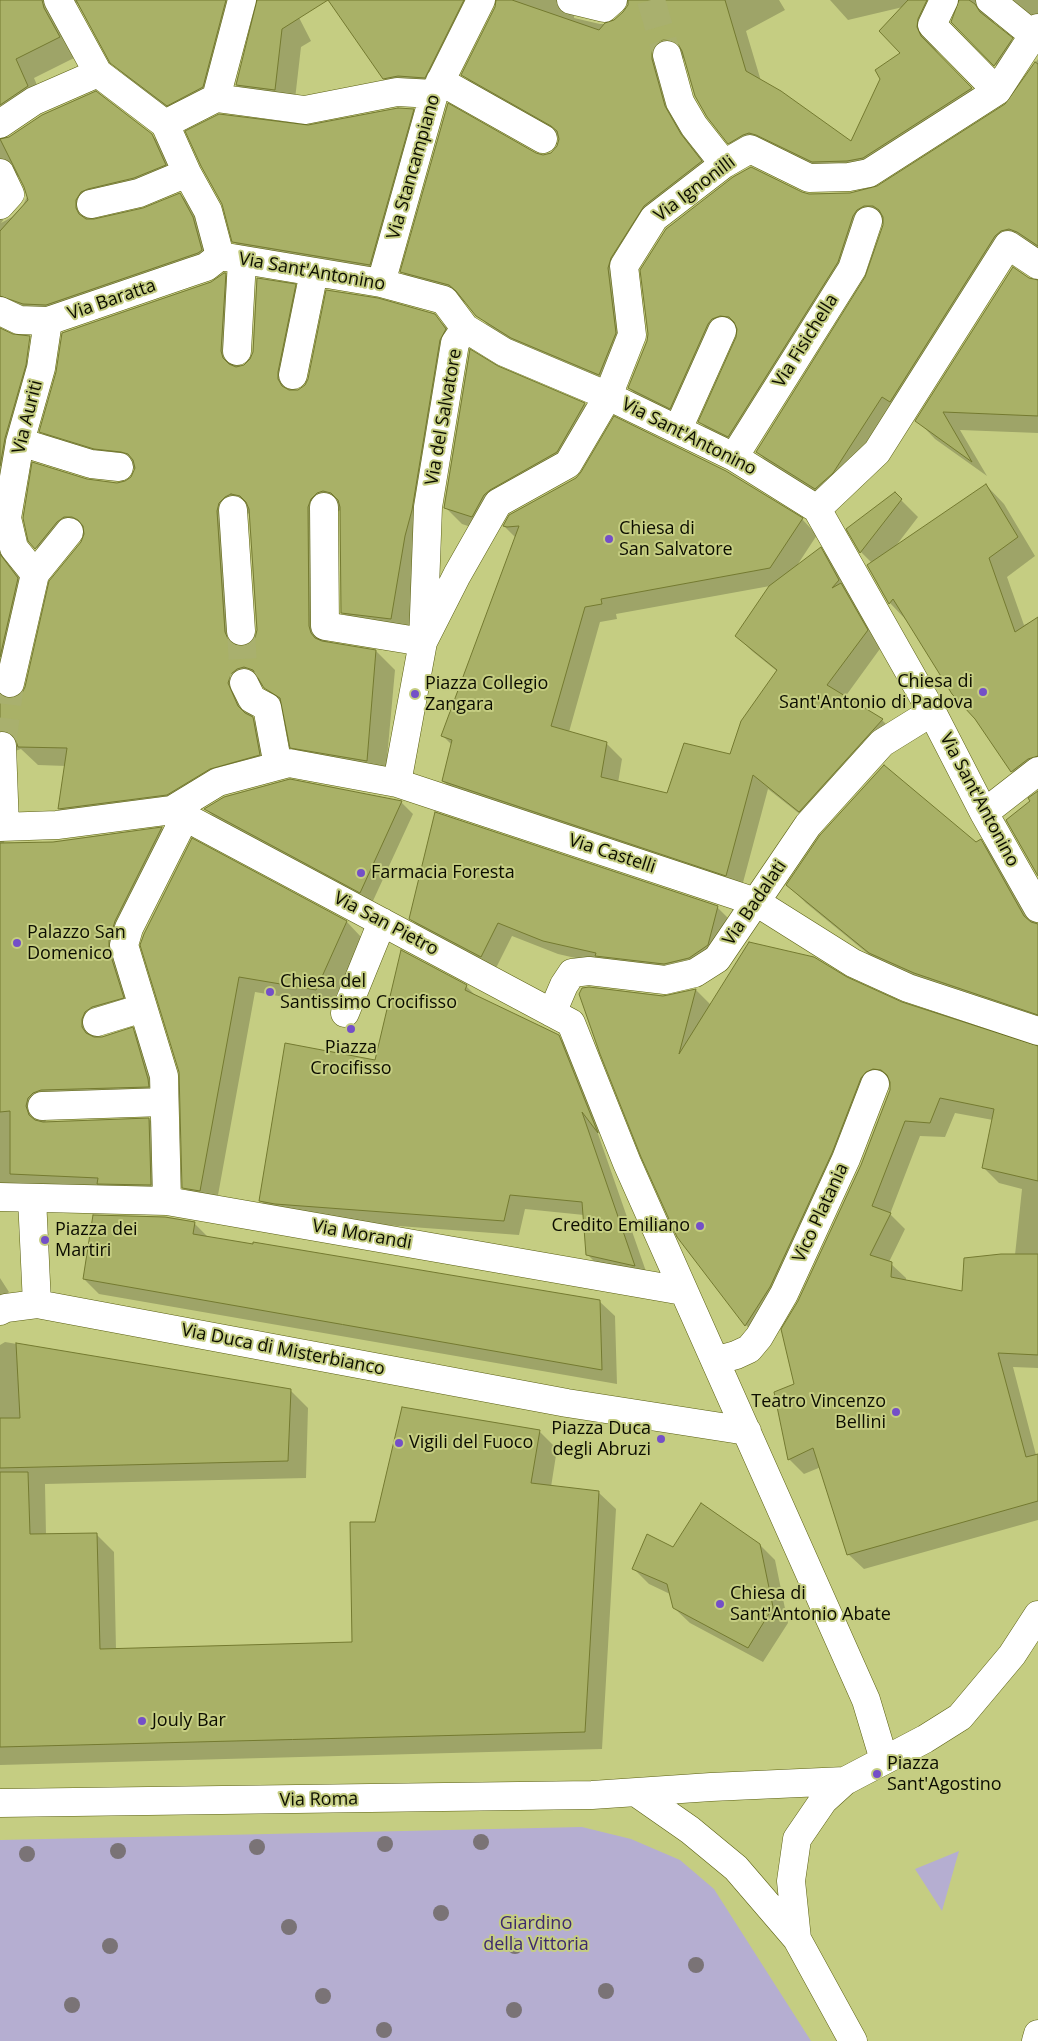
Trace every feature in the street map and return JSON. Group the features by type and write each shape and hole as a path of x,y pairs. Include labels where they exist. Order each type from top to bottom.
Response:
{"street":[{"path":"58,0 98,73 165,124 231,258 237,350"},
{"path":"216,98 242,0"},
{"name":"Via Stancampiano","path":"382,283 437,87 481,0"},
{"path":"571,0 609,4"},
{"path":"944,0 932,25 997,91"},
{"path":"990,0 1036,34"},
{"name":"Via Ignonilli","path":"423,642 457,575 498,503 568,464 608,396 632,335 624,266 654,218 724,164 750,149 809,178 849,178 869,173 997,91 1036,34"},
{"path":"667,55 680,102 694,126 724,164"},
{"path":"0,124 34,101 98,73"},
{"path":"165,124 216,98 305,110 397,92 437,87 543,139"},
{"path":"0,173 10,194 0,205"},
{"path":"91,204 139,193 188,173"},
{"name":"Via Fisichella","path":"734,457 852,269 868,221"},
{"path":"817,509 877,452 1008,245 1038,265"},
{"name":"Via Sant'Antonino","path":"231,258 382,283 444,300 465,328 504,352 608,396 734,457 817,509 932,712 984,813 1038,908"},
{"name":"Via Baratta","path":"0,311 19,320 48,321 231,258"},
{"path":"293,375 314,272"},
{"name":"Via Auriti","path":"34,574 14,548 7,518 20,442 41,368 48,321"},
{"name":"Via del Salvatore","path":"423,642 428,507 455,343 465,328"},
{"path":"678,430 722,331"},
{"path":"20,442 91,464 120,467"},
{"path":"324,507 325,626 423,642 397,783"},
{"path":"233,510 241,631"},
{"path":"10,683 34,574 69,532"},
{"path":"244,683 252,699 267,707 278,766"},
{"name":"Via Badalati","path":"552,1013 564,985 572,973 588,971 665,980 695,973 718,959 808,825 882,743 932,712"},
{"path":"2,746 2,827 57,825 179,814 129,928 124,945 164,1076 167,1201"},
{"name":"Via Castelli","path":"179,814 218,782 289,763 397,783 756,902 853,963 900,985 1038,1031"},
{"path":"984,813 1038,771"},
{"name":"Via San Pietro","path":"179,814 571,1023 627,1164 866,1700 884,1760"},
{"path":"344,1013 382,922"},
{"path":"97,1022 143,1008"},
{"name":"Vico Platania","path":"715,1361 749,1349 759,1338 784,1294 846,1159 875,1084"},
{"path":"42,1106 164,1102"},
{"name":"Via Morandi","path":"0,1197 167,1201 621,1281 678,1280"},
{"path":"32,1198 37,1304"},
{"name":"Via Duca di Misterbianco","path":"0,1312 6,1308 37,1304 568,1403 747,1432"},
{"path":"797,1940 791,1882 797,1839 823,1801 845,1781 925,1739 960,1717 1012,1655 1038,1615"},
{"name":"Via Roma","path":"0,1803 563,1796 845,1781"},
{"path":"637,1793 690,1830 736,1868 797,1940 853,2041"},
{"path":"1036,2041 1038,2034"}],"green space":[{"name":"Giardino della Vittoria","path":"582,1827 631,1839 680,1860 714,1889 811,2041 0,2041 0,1840"},
{"path":"959,1851 942,1911 915,1869"}],"building":[{"path":"0,0 42,0 44,8 60,37 16,59 28,86 0,105"},
{"path":"76,0 226,0 203,87 167,106 110,63"},
{"path":"257,0 328,0 282,29 275,90 236,85"},
{"path":"328,0 464,0 425,78 398,76 383,79"},
{"path":"496,0 512,0 599,30 605,23 614,20 623,12 628,5 628,0 725,0 746,71 781,91 851,141 880,79 875,70 900,53 879,31 908,0 927,0 918,19 917,27 921,36 972,88 863,158 847,161 812,162 749,133 728,144 707,117 695,96 682,51 678,44 670,40 663,40 656,44 652,51 652,59 665,106 681,134 702,161 644,206 611,258 608,268 616,333 599,375 511,338 476,316 449,285 400,272 448,103 536,153 543,155 551,153 557,146 559,139 557,131 551,126 461,75 495,7"},
{"path":"959,0 969,0 975,4 980,12 1013,38 994,66 951,22"},
{"path":"1035,62 1038,64 1038,246 1009,229 1001,231 995,236 890,402 882,397 833,473 815,489 756,452 865,277 883,225 883,217 879,210 873,206 864,206 857,210 853,216 838,262 728,437 698,422 736,337 737,329 729,317 720,316 712,319 708,324 670,409 628,388 648,334 640,270 666,229 733,177 751,167 809,194 850,193 877,186 1005,104"},
{"path":"96,91 152,134 166,165 134,178 81,192 76,200 76,208 79,214 86,219 94,219 143,208 180,193 193,217 202,250 46,305 23,304 0,296 0,231 28,200 24,187 0,139 9,137 42,115"},
{"path":"398,108 414,109 370,265 232,242 222,204 201,166 185,131 219,114 308,125"},
{"path":"1013,267 1029,278 1038,280 1038,416 943,412 972,462 915,421"},
{"path":"226,273 221,351 223,358 229,364 236,367 244,365 250,359 253,352 257,278 296,284 278,372 278,379 282,386 289,390 298,390 305,385 308,379 326,290 378,298 435,314 446,329 440,340 412,510 405,536 391,619 341,613 340,507 338,500 331,493 323,491 317,493 311,499 308,507 309,626 311,633 315,638 322,641 376,650 367,761 290,748 280,698 264,688 253,670 244,667 237,669 231,674 228,683 238,706 245,713 253,717 260,755 210,769 167,795 58,809 67,748 18,747 15,738 10,732 0,731 0,695 7,698 15,698 22,693 25,687 49,581 81,542 84,534 83,526 78,520 72,517 64,517 57,522 35,549 28,541 23,518 32,462 87,479 117,483 131,477 135,468 133,460 128,454 94,449 39,432 56,372 62,333 211,282","holes":["231,494 240,496 246,502 249,509 257,630 255,638 249,644 243,646 234,645 228,639 225,632 217,511 219,503 225,497"]},
{"path":"0,328 13,334 30,336 26,365 5,438 0,466"},
{"path":"470,349 498,366 585,403 557,452 490,490 484,495 472,517 444,508"},
{"path":"614,416 726,471 803,518 770,568 601,599 602,604 585,607 551,726 607,742 601,777 667,793 684,743 730,754 741,721 777,670 735,636 769,586 821,547 839,580 832,588 841,583 868,630 827,685 883,719 799,812 753,775 726,876 442,781 452,740 441,736 519,526 503,526 509,515 576,478"},
{"path":"986,484 1018,537 989,558 1015,632 1038,617 1038,756 1028,759 1011,772 975,719 952,694 893,599 889,604 867,565"},
{"path":"895,492 902,499 860,553 846,529"},
{"path":"0,554 18,578 0,657"},
{"path":"884,765 976,842 981,839 1024,916 1031,922 1038,924 1038,1015 914,973 869,953 786,885 820,835"},
{"path":"290,779 402,801 360,893 204,809 224,797"},
{"path":"1038,791 1038,876 1006,820 1030,801 1028,798"},
{"path":"435,812 718,906 708,945 689,958 664,964 595,956 596,953 543,941 498,923 481,957 409,919"},
{"path":"162,827 115,921 109,941 109,950 124,998 92,1007 85,1012 82,1019 82,1027 86,1033 94,1037 102,1037 133,1027 149,1087 41,1090 33,1093 28,1098 26,1106 29,1115 35,1120 43,1122 149,1118 151,1185 97,1184 98,1178 10,1174 10,1111 0,1112 0,843 53,842"},
{"path":"192,838 347,921 316,990 239,977 200,1191 182,1188 179,1072 140,945"},
{"path":"749,942 814,957 847,977 902,1002 1038,1046 1038,1181 982,1168 994,1109 940,1098 930,1123 905,1121 872,1206 891,1213 870,1255 892,1262 891,1277 962,1291 964,1258 1001,1254 1038,1254 1038,1355 998,1353 1026,1457 1038,1454 1038,1501 847,1555 813,1448 788,1460 774,1392 794,1384 781,1329 798,1301 861,1165 890,1090 890,1082 887,1075 881,1070 873,1069 866,1072 861,1078 832,1153 770,1287 745,1326 677,1237 641,1157 600,1054 579,994 582,988 589,987 663,996 696,989 679,1054"},
{"path":"401,950 467,985 465,990 559,1035 598,1133 582,1112 635,1266 586,1255 582,1202 510,1195 504,1221 275,1204 259,1201 285,1043 375,1060"},
{"path":"93,1215 165,1217 195,1222 193,1234 253,1244 253,1242 600,1300 602,1370 83,1279"},
{"path":"16,1343 291,1389 288,1461 0,1468 0,1418 20,1418"},
{"path":"402,1407 540,1430 531,1483 599,1491 585,1732 0,1747 0,1472 28,1472 30,1534 97,1533 100,1649 352,1642 350,1522 375,1522"},
{"path":"701,1503 760,1544 773,1607 748,1648 673,1608 667,1584 632,1569 647,1534 673,1547"}],"tunnel":[{"path":"651,0 667,55"},
{"path":"241,631 244,683"},
{"path":"2,746 10,683"}],"place":[{"name":"Chiesa di San Salvatore","path":"609,539"},
{"name":"Chiesa di Sant'Antonio di Padova","path":"983,692"},
{"name":"Piazza Collegio Zangara","path":"415,694"},
{"name":"Farmacia Foresta","path":"361,873"},
{"name":"Palazzo San Domenico","path":"17,943"},
{"name":"Chiesa del Santissimo Crocifisso","path":"270,992"},
{"name":"Piazza Crocifisso","path":"351,1029"},
{"name":"Credito Emiliano","path":"700,1226"},
{"name":"Piazza dei Martiri","path":"45,1240"},
{"name":"Teatro Vincenzo Bellini","path":"896,1412"},
{"name":"Piazza Duca degli Abruzi","path":"661,1439"},
{"name":"Vigili del Fuoco","path":"399,1443"},
{"name":"Chiesa di Sant'Antonio Abate","path":"720,1604"},
{"name":"Jouly Bar","path":"142,1721"},
{"name":"Piazza Sant'Agostino","path":"877,1774"}]}
